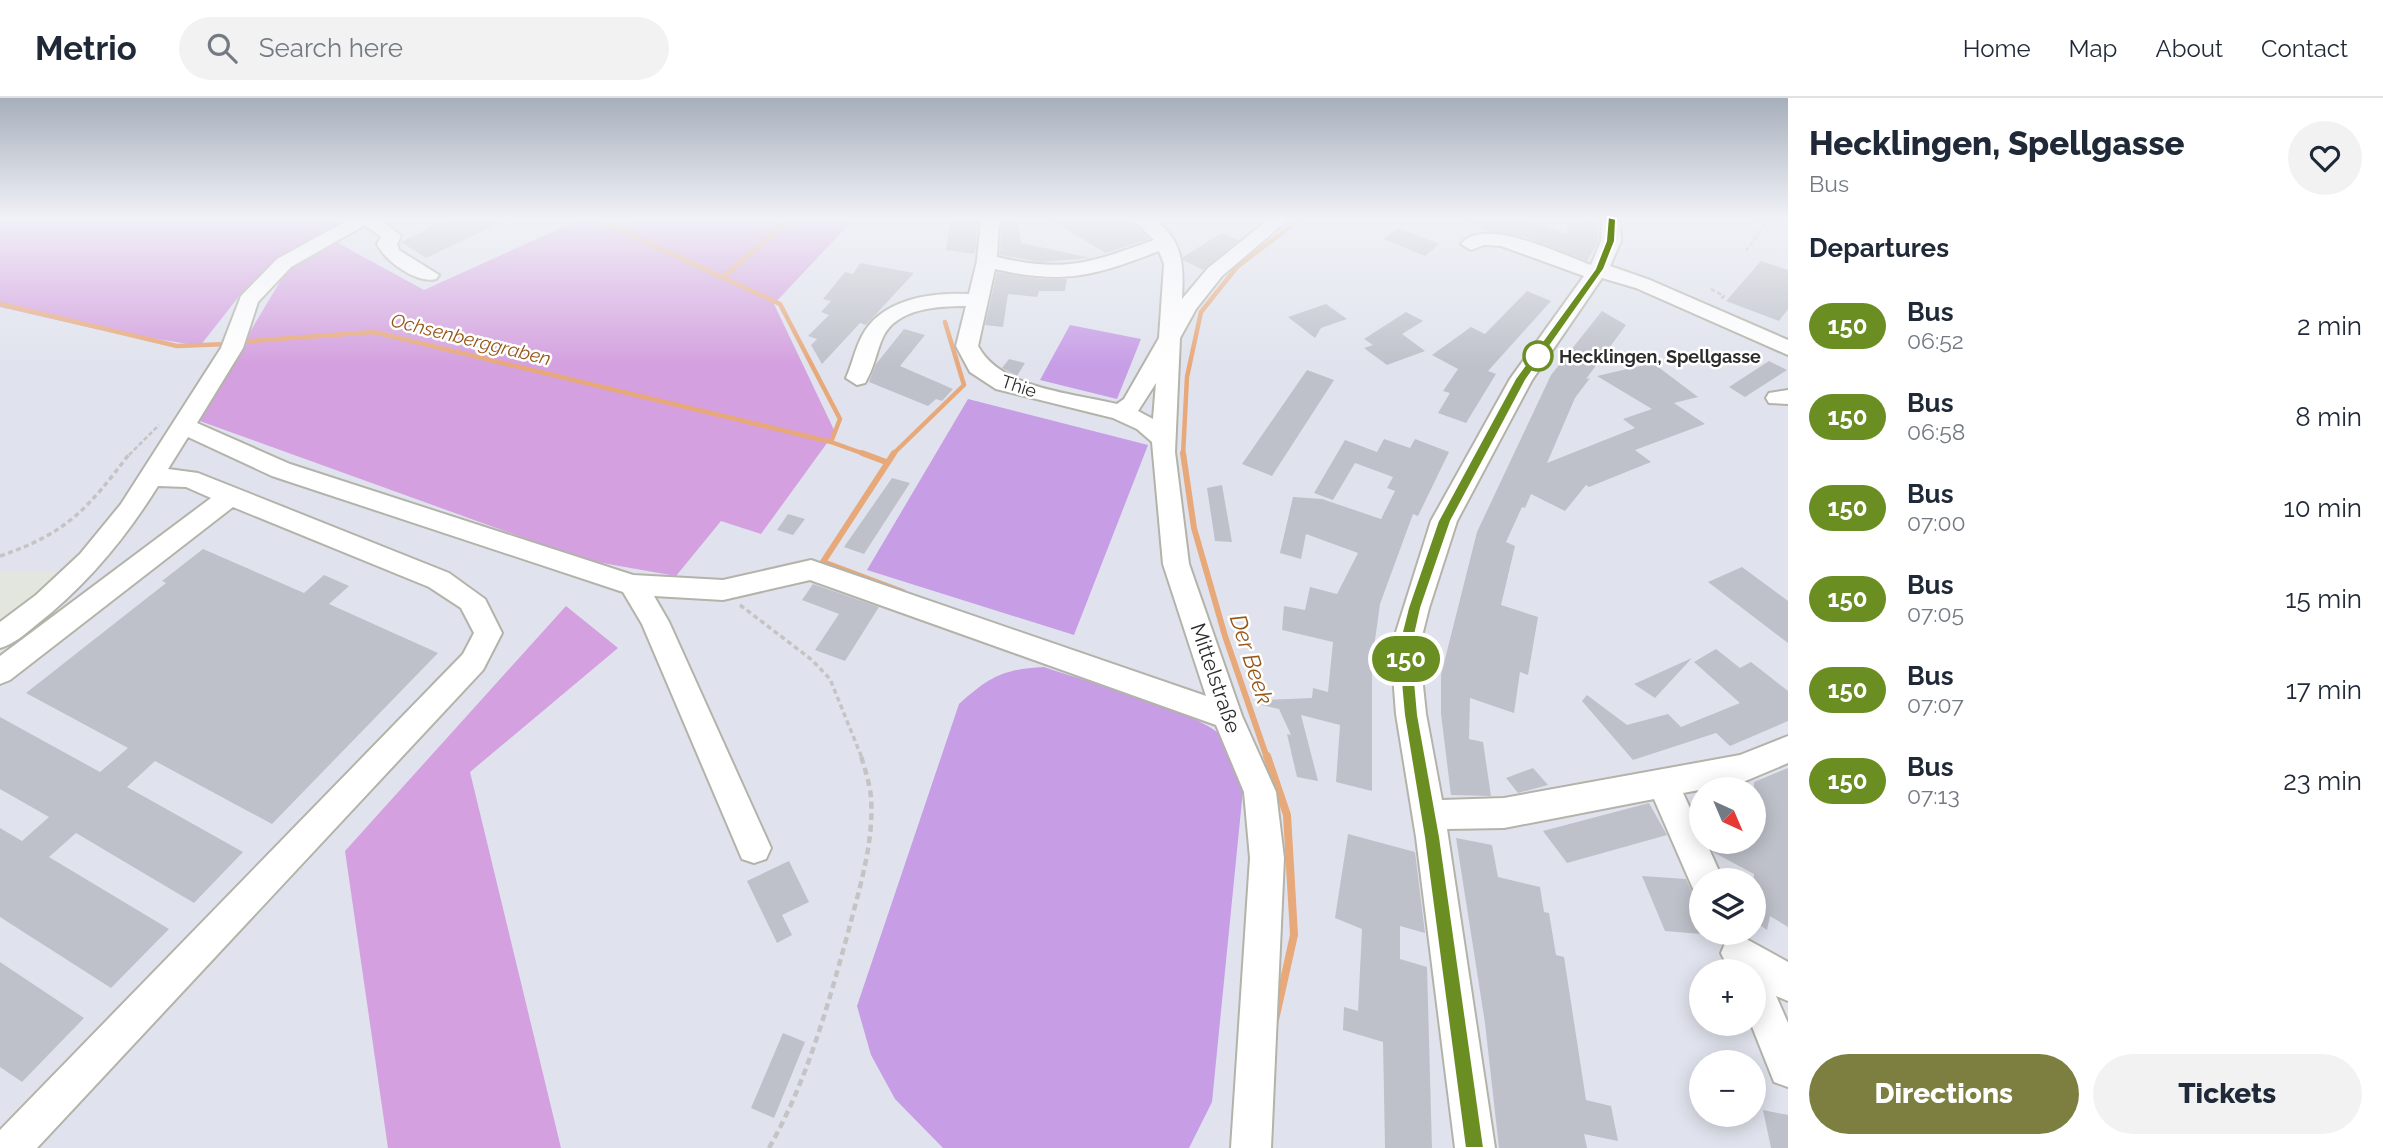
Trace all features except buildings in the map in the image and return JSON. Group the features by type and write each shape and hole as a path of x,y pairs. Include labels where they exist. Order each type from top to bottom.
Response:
{"street":[{"path":"0,637 46,602 89,561 130,510 150,477 172,424 232,348 248,300 279,268"},
{"path":"417,268 429,275"},
{"name":"Thie","path":"985,268 967,346 978,367 1004,384 1120,412 1145,425 1165,441"},
{"path":"1021,268 1045,273 1084,268"},
{"name":"Mittelstraße","path":"1174,268 1163,452 1176,564 1227,716 1260,792 1267,858 1251,1148"},
{"path":"1120,412 1133,404 1187,307 1219,268"},
{"path":"1589,268 1643,284 1788,348"},
{"path":"1475,1148 1428,815 1411,715 1405,648 1415,608 1444,521 1521,379 1599,268"},
{"path":"856,377 869,352 872,335 884,320 901,311 952,299 976,300"},
{"path":"172,424 281,470 633,585 723,590 811,570 1006,641 1227,716"},
{"path":"10,1148 473,662 488,633 482,612 466,596 439,580 190,479 150,477"},
{"path":"0,672 230,496"},
{"path":"633,585 655,622 754,848"},
{"path":"1428,815 1504,813 1743,768 1788,749"},
{"path":"1663,783 1701,868"},
{"path":"1738,952 1788,983"},
{"path":"1766,1016 1788,1068"}],"path":[{"path":"0,556 31,546 67,525 99,496 127,457 172,424"},
{"path":"723,590 829,678 854,738 872,797 869,855 828,1010 792,1111 769,1148"}],"shaded area":[{"path":"0,268 276,268 244,290 200,346 96,329 0,307"},
{"path":"384,268 424,290 473,268 808,268 774,304 835,432 761,534 721,521 676,576 585,560 197,420 287,270"},
{"path":"1070,325 1141,339 1117,399 1040,380"},
{"path":"968,399 1148,445 1074,635 867,570"},
{"path":"66,571 0,622 0,572"},
{"path":"566,606 618,648 470,772 561,1148 388,1148 345,851"},
{"path":"1044,667 1193,718 1225,739 1237,763 1243,790 1212,1102 1189,1148 943,1148 895,1099 871,1055 857,1006 959,704 997,676"}],"waterway":[{"path":"702,268 780,304 840,419 831,442"},
{"path":"723,277 733,268"},
{"name":"Der Beek","path":"1183,454 1187,377 1201,312 1236,268"},
{"name":"Ochsenberggraben","path":"0,304 177,346 228,344"},
{"path":"894,453 964,385 945,322"},
{"name":"Ochsenberggraben","path":"238,342 374,332 831,442"},
{"name":"Ochsenberggraben","path":"831,442 867,455"},
{"name":"Ochsenberggraben","path":"862,453 886,462"},
{"path":"894,453 823,562 903,592"},
{"name":"Der Beek","path":"1183,454 1194,528 1225,636 1267,758"},
{"name":"Der Beek","path":"1267,756 1287,815 1294,935 1275,1020"}],"bus line":[{"name":"150","path":"1475,1148 1432,837 1411,715 1405,648 1415,608 1444,521 1521,379 1600,268"}],"place":[{"name":"Hecklingen, Spellgasse","path":"1538,356"}]}
